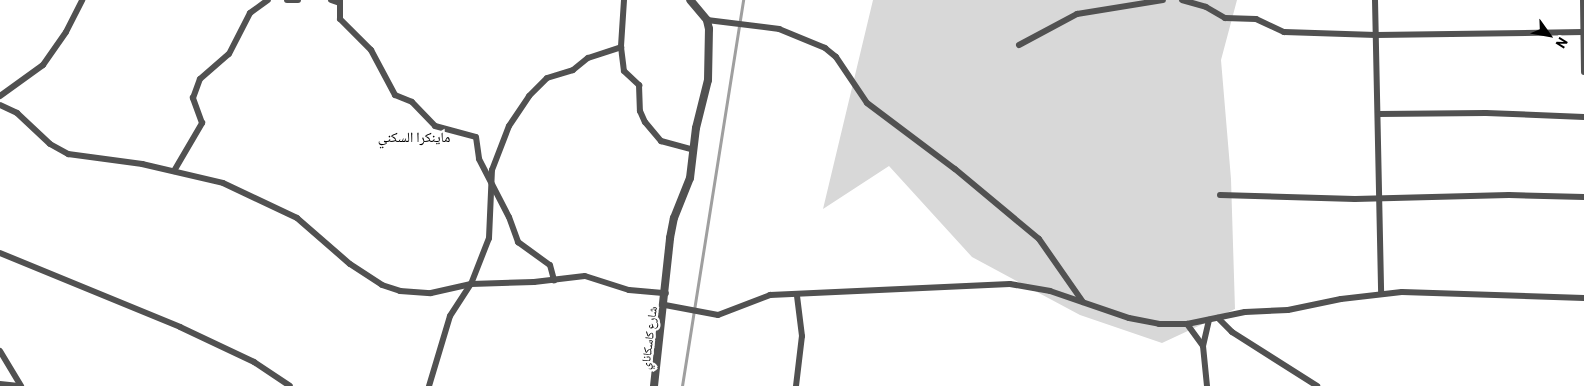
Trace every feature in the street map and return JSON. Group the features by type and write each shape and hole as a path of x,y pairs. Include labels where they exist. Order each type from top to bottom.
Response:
{"street":[{"path":"0,96 43,65 66,32 82,0"},
{"path":"174,171 202,123 193,98 200,78 229,54 250,14 268,0"},
{"path":"287,0 298,0"},
{"path":"331,0 340,1 340,19 371,50 396,95 412,102 435,126 476,136 479,159 510,217 518,242 550,265 554,280"},
{"path":"624,0 621,47 624,72 639,84 640,111 652,134 661,141 694,150"},
{"path":"690,0 707,20 779,29 825,48 836,57 867,103 955,169 1039,239 1083,302"},
{"path":"1121,0 1123,9"},
{"path":"1019,45 1077,14 1123,9 1163,0"},
{"path":"1182,0 1206,7 1225,18 1256,19 1284,32 1376,35 1583,32"},
{"path":"1375,0 1380,294"},
{"path":"1583,0 1584,72"},
{"name":"شارع كاسكاناي","path":"654,386 665,305 670,238 674,218 690,178 708,80 707,20"},
{"path":"429,386 450,316 471,284 491,230 490,180 509,126 534,90 548,78 573,70 588,58 621,47"},
{"path":"0,105 17,113 50,144 68,154 174,171 222,183 297,218 330,249 382,285 417,295 471,284 554,280 585,276 629,290 666,293"},
{"path":"1378,114 1514,113 1584,117"},
{"path":"1220,195 1584,197"},
{"path":"0,253 172,323 254,362 290,386"},
{"path":"665,305 699,314 718,315 758,297 1010,284 1083,302 1129,318 1159,324 1187,324 1380,294 1486,293 1584,298"},
{"path":"796,386 802,336 797,296"},
{"path":"1218,318 1232,332 1316,386"},
{"path":"1207,386 1203,346 1209,320"},
{"path":"1187,324 1203,346"},
{"path":"0,351 20,386"},
{"path":"0,384 20,386"}],"shaded area":[{"path":"873,0 1237,0 1221,60 1231,179 1235,309 1162,343 1080,315 972,257 889,166 823,209"}],"waterway":[{"path":"682,386 743,0"}],"district":[{"name":"ماينكرا السكني","path":"414,137"}]}
